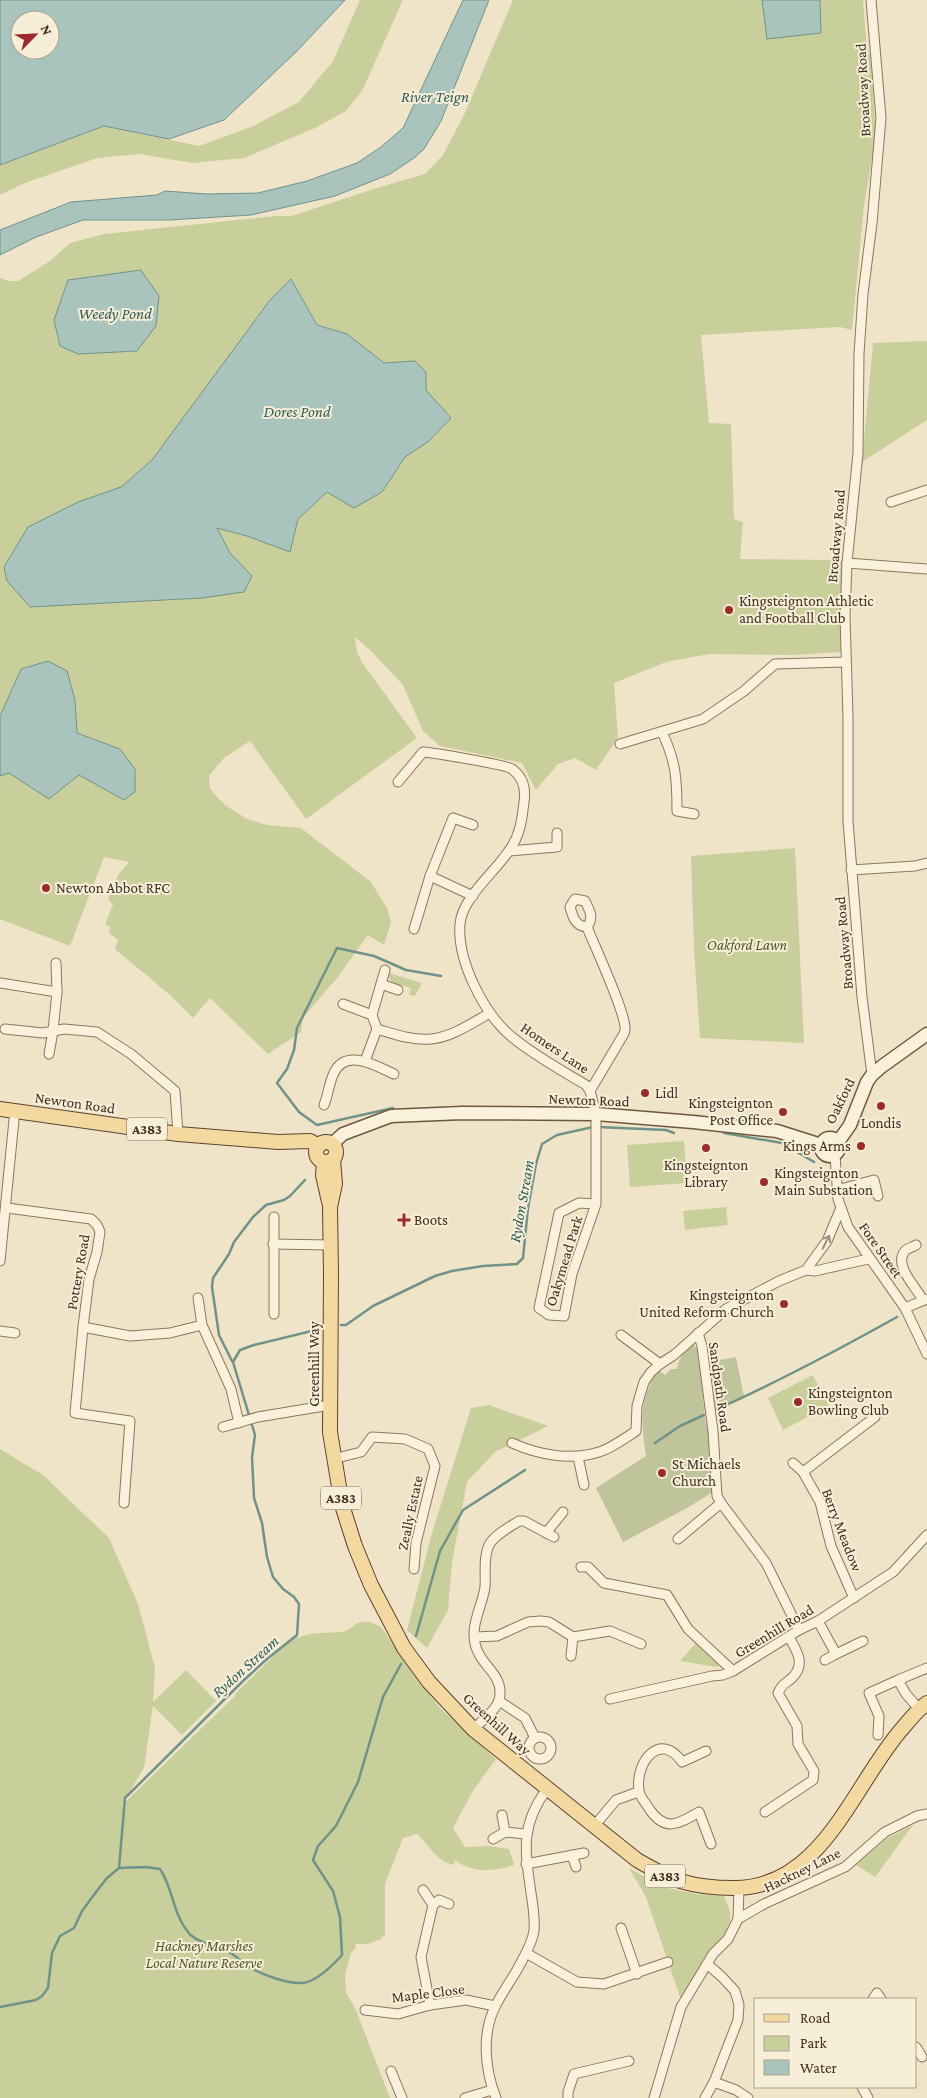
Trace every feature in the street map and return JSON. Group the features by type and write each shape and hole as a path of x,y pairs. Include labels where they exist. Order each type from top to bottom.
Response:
{"main road":[{"path":"872,1076 881,1066 927,1034"},
{"name":"Oakford","path":"838,1142 850,1125 867,1082 872,1076"},
{"name":"Newton Road","path":"0,1109 178,1134 296,1143 304,1152 327,1153 343,1134 380,1119 404,1114 596,1119 772,1130 821,1145"},
{"path":"830,1138 838,1142 840,1148 835,1155 826,1155 822,1151 821,1145 824,1140 830,1138"},
{"name":"Greenhill Way","path":"327,1153 323,1175 330,1207 330,1432 342,1505 356,1546 379,1602 404,1648 429,1682 473,1730 637,1860 667,1877 692,1885 713,1888 739,1888 760,1886 777,1880 805,1862 836,1826 871,1769 923,1706"}],"street":[{"name":"Broadway Road","path":"871,0 882,118 863,294 859,354 858,453 847,562 844,616 848,717 848,821 867,1042 872,1076"},
{"path":"891,502 927,490"},
{"path":"847,562 927,569"},
{"path":"620,744 703,719 721,708 775,664 845,662"},
{"path":"662,732 672,754 677,778 677,811 694,814"},
{"name":"Homers Lane","path":"398,782 423,752 510,767 522,779 525,796 520,829 509,851 462,911 460,923 461,948 470,977 490,1014 512,1037 563,1072 586,1085 590,1091 596,1119"},
{"path":"414,929 430,876 453,818 473,824"},
{"path":"509,851 557,847 557,833"},
{"path":"851,870 915,866 927,863"},
{"path":"430,876 473,896"},
{"path":"587,927 615,995 624,1020 625,1030 590,1091"},
{"path":"49,1054 57,992 56,963"},
{"path":"365,1061 377,1028 372,1015 385,970"},
{"path":"0,983 57,992"},
{"path":"381,984 398,990"},
{"path":"343,1004 372,1015"},
{"path":"377,1028 405,1037 431,1040 453,1033 490,1014"},
{"path":"5,1029 43,1033 64,1029 97,1032 131,1054 175,1091 178,1134"},
{"path":"324,1105 332,1076 338,1065 345,1060 365,1061 394,1074"},
{"path":"0,1261 7,1208 15,1110"},
{"name":"Oakymead Park","path":"596,1119 596,1204 572,1274 564,1316 549,1315 539,1308 559,1213 579,1204 596,1204"},
{"name":"Fore Street","path":"835,1155 840,1210 868,1259 905,1308 927,1354"},
{"path":"837,1190 874,1180 878,1196"},
{"name":"Pottery Road","path":"7,1208 91,1219 97,1225 100,1232 97,1252 89,1279 83,1328 130,1336 170,1333 202,1325"},
{"path":"512,1442 543,1454 578,1457 601,1452 636,1431 637,1406 644,1382 660,1364 674,1355 726,1309 806,1270 827,1241 840,1210"},
{"path":"274,1217 274,1314"},
{"path":"273,1244 330,1245"},
{"path":"905,1308 925,1299 903,1269 901,1262 905,1251 916,1245"},
{"path":"806,1270 815,1271 868,1259"},
{"path":"198,1298 202,1325 231,1390 239,1423"},
{"path":"83,1328 76,1413 130,1421 124,1503"},
{"path":"0,1331 15,1333"},
{"name":"Sandpath Road","path":"698,1334 702,1346 713,1431 716,1490 720,1503 766,1563 799,1630"},
{"path":"621,1335 660,1364"},
{"path":"223,1427 258,1417 330,1404"},
{"path":"803,1472 875,1417"},
{"name":"Zeally Estate","path":"333,1459 361,1452 372,1437 405,1439 428,1449 435,1466 417,1536 414,1568"},
{"path":"578,1457 584,1485"},
{"name":"Berry Meadow","path":"793,1463 803,1472 820,1502 831,1546 854,1598"},
{"path":"678,1539 720,1503"},
{"path":"473,1730 499,1701 500,1693 496,1676 478,1653 475,1637 474,1622 483,1596 487,1552 494,1539 516,1524 524,1521 550,1535 563,1512"},
{"name":"Greenhill Road","path":"610,1699 733,1672 799,1630 818,1621 893,1572 927,1535"},
{"path":"581,1567 588,1567 604,1583 667,1595 688,1628 733,1672"},
{"path":"475,1637 497,1636 534,1621 549,1622 572,1637 610,1631 641,1644"},
{"path":"818,1621 836,1654"},
{"path":"571,1656 572,1637"},
{"path":"765,1812 812,1780 814,1771 798,1744 797,1726 778,1693 782,1684 793,1677 800,1666 800,1658 789,1637"},
{"path":"825,1660 863,1641"},
{"path":"878,1735 879,1716 869,1693 927,1668"},
{"path":"898,1680 906,1694 923,1706"},
{"path":"499,1701 525,1718 535,1738"},
{"path":"706,1751 682,1762 679,1757 670,1751 658,1750 652,1753 645,1759 639,1769 638,1792 656,1817 672,1825 679,1824 699,1812 711,1844"},
{"path":"465,2098 494,2094 486,2050 490,2017 526,1953 534,1931 533,1905 526,1864 526,1834 528,1822 547,1789"},
{"path":"595,1826 616,1800 638,1792"},
{"name":"Hackney Lane","path":"738,1919 764,1904 845,1867 884,1832 917,1816 927,1814"},
{"path":"502,1816 505,1832"},
{"path":"494,1839 505,1832 526,1834"},
{"path":"526,1864 584,1853"},
{"path":"572,1856 576,1867"},
{"path":"654,2098 681,2007 707,1964 728,1939 738,1919 739,1888"},
{"path":"422,1890 433,1906"},
{"path":"430,2005 421,1957 433,1906 438,1900 449,1904"},
{"path":"621,1928 637,1974"},
{"path":"526,1953 577,1982 604,1984 668,1962"},
{"path":"705,2098 714,2082 738,2020 739,2005 735,1991 707,1964"},
{"path":"873,1998 877,1993 880,1998"},
{"name":"Maple Close","path":"365,2010 398,2014 430,2005 466,2000 495,2006"},
{"path":"917,2049 922,2057"},
{"path":"568,2098 574,2074 629,2062"},
{"path":"391,2071 402,2098"},
{"path":"714,2082 736,2090 748,2098"}],"green space":[{"path":"360,0 403,0 362,91 346,111 315,128 244,158 192,163 140,154 97,158 25,183 0,195 0,165 104,126 199,146 251,127 299,102 333,61"},
{"path":"513,0 762,0 767,38 821,32 820,0 863,0 866,38 871,60 876,136 864,205 852,330 840,327 701,335 709,423 731,424 734,519 743,522 740,559 842,560 841,652 791,655 709,654 666,662 614,683 618,738 596,770 575,758 558,764 536,790 522,763 440,746 423,731 403,685 355,637 357,652 363,664 417,738 306,819 250,741 224,758 209,776 210,789 225,805 247,819 267,825 301,828 371,882 387,908 391,922 384,945 368,935 337,978 303,1018 301,1032 268,1054 210,998 193,1018 170,995 115,949 118,940 109,933 110,927 105,924 113,905 108,899 118,875 129,862 104,857 70,946 0,919 0,776 9,773 49,799 79,775 124,800 120,749 77,733 75,700 21,669 0,716 0,278 18,281 50,261 70,243 104,234 291,216 425,174 443,155 464,115","holes":["291,279 317,325 347,334 384,363 426,372 426,390 451,418 428,442 405,457 382,492 354,508 327,492 298,519 247,536 217,528 230,553 252,576 78,502 121,487 152,460"]},
{"path":"927,341 927,420 862,462 873,343"},
{"name":"Oakford Lawn","path":"795,848 804,1043 700,1038 694,949 691,856"},
{"path":"389,973 422,983 415,996 409,995 411,988 392,983"},
{"path":"684,1141 687,1183 630,1187 627,1145"},
{"path":"726,1207 728,1225 685,1230 683,1211"},
{"path":"693,1344 699,1351 705,1419 711,1444 713,1492 623,1542 596,1488 646,1456 642,1421 648,1389 660,1368 660,1371 665,1375 671,1369 677,1369 682,1355"},
{"path":"736,1357 744,1397 712,1410 707,1362"},
{"name":"Kingsteignton Bowling Club","path":"813,1375 829,1406 783,1430 768,1398"},
{"path":"489,1405 548,1426 495,1452 467,1482 452,1562 448,1610 427,1648 407,1630 432,1533 471,1408"},
{"name":"Hackney Marshes Local Nature Reserve","path":"0,1449 43,1475 109,1538 138,1604 155,1668 153,1702 186,1670 216,1701 182,1735 153,1706 144,1768 121,1806 294,1636 299,1638 308,1634 345,1631 362,1622 372,1623 381,1627 440,1708 496,1759 473,1791 453,1828 465,1847 488,1846 509,1849 514,1865 484,1870 469,1868 455,1860 454,1865 438,1857 417,1834 403,1838 385,1884 385,1937 382,1936 382,1939 367,1944 356,1944 355,1949 351,1953 345,1974 346,1992 356,2010 390,2098 0,2098"},
{"path":"697,1642 720,1665 716,1667 680,1661"},
{"path":"913,1825 875,1877 856,1865 886,1839"},
{"path":"629,1868 663,1887 696,1894 724,1896 730,1911 730,1921 725,1934 714,1946 681,2000 646,1897"}],"water":[{"path":"0,0 345,0 296,52 224,120 169,139 104,126 0,165"},
{"name":"River Teign","path":"463,0 489,0 441,121 424,149 390,174 335,196 251,215 169,220 83,220 36,237 0,255 0,230 71,202 157,195 165,191 207,194 258,193 307,181 357,163 381,147 403,128"},
{"path":"762,0 820,0 821,33 767,39"},
{"name":"Weedy Pond","path":"141,270 159,296 156,326 137,351 78,354 60,346 54,320 68,280"},
{"name":"Dores Pond","path":"291,279 317,325 347,334 384,363 415,361 426,372 426,390 451,418 428,442 405,457 382,492 354,508 327,492 298,519 290,552 247,536 217,528 230,553 252,576 244,592 202,598 30,607 7,581 4,567 28,527 78,502 121,487 152,460 270,300"},
{"path":"48,661 67,671 75,700 77,733 120,749 135,769 135,792 124,800 79,775 49,799 9,773 0,776 0,716 21,669"}],"waterway":[{"path":"393,1108 317,1125 299,1112 277,1083 287,1069 294,1050 297,1028 337,948 374,956 406,970 441,976"},
{"name":"Rydon Stream","path":"341,1325 346,1325 373,1306 435,1276 483,1266 517,1264 523,1258 528,1208 536,1164 542,1144 557,1135 593,1127"},
{"name":"Rydon Stream","path":"598,1127 666,1130 674,1133"},
{"path":"724,1133 782,1143 814,1162"},
{"path":"232,1361 219,1335 212,1287 213,1278 229,1254 234,1242 253,1217 266,1205 284,1200 290,1196 305,1180"},
{"path":"713,1411 806,1366 897,1317"},
{"name":"Rydon Stream","path":"0,2007 36,2000 48,1988 52,1953 60,1936 74,1928 82,1911 96,1892 107,1878 119,1868 125,1798 243,1681 297,1635 299,1604 273,1577 267,1557 262,1523 254,1498 252,1457 255,1435 233,1362 240,1350 320,1329"},
{"path":"655,1443 680,1426 704,1415"},
{"path":"416,1636 440,1551 463,1510 525,1470"},
{"path":"119,1868 146,1867 160,1869 168,1884 183,1925 197,1939 224,1949 251,1968 276,1978 302,1983 319,1976 342,1955 340,1917 333,1891 313,1860 318,1846 336,1826 358,1782 383,1697 401,1664"}],"place":[{"name":"Kingsteignton Athletic and Football Club","path":"729,610"},
{"name":"Newton Abbot RFC","path":"46,888"},
{"name":"Lidl","path":"645,1093"},
{"name":"Londis","path":"881,1106"},
{"name":"Kingsteignton Post Office","path":"783,1112"},
{"name":"Kings Arms","path":"861,1146"},
{"name":"Kingsteignton Library","path":"706,1148"},
{"name":"Kingsteignton Main Substation","path":"764,1182"},
{"name":"Boots","path":"404,1220"},
{"name":"Kingsteignton United Reform Church","path":"784,1304"},
{"name":"Kingsteignton Bowling Club","path":"798,1402"},
{"name":"St Michaels Church","path":"662,1473"}]}
